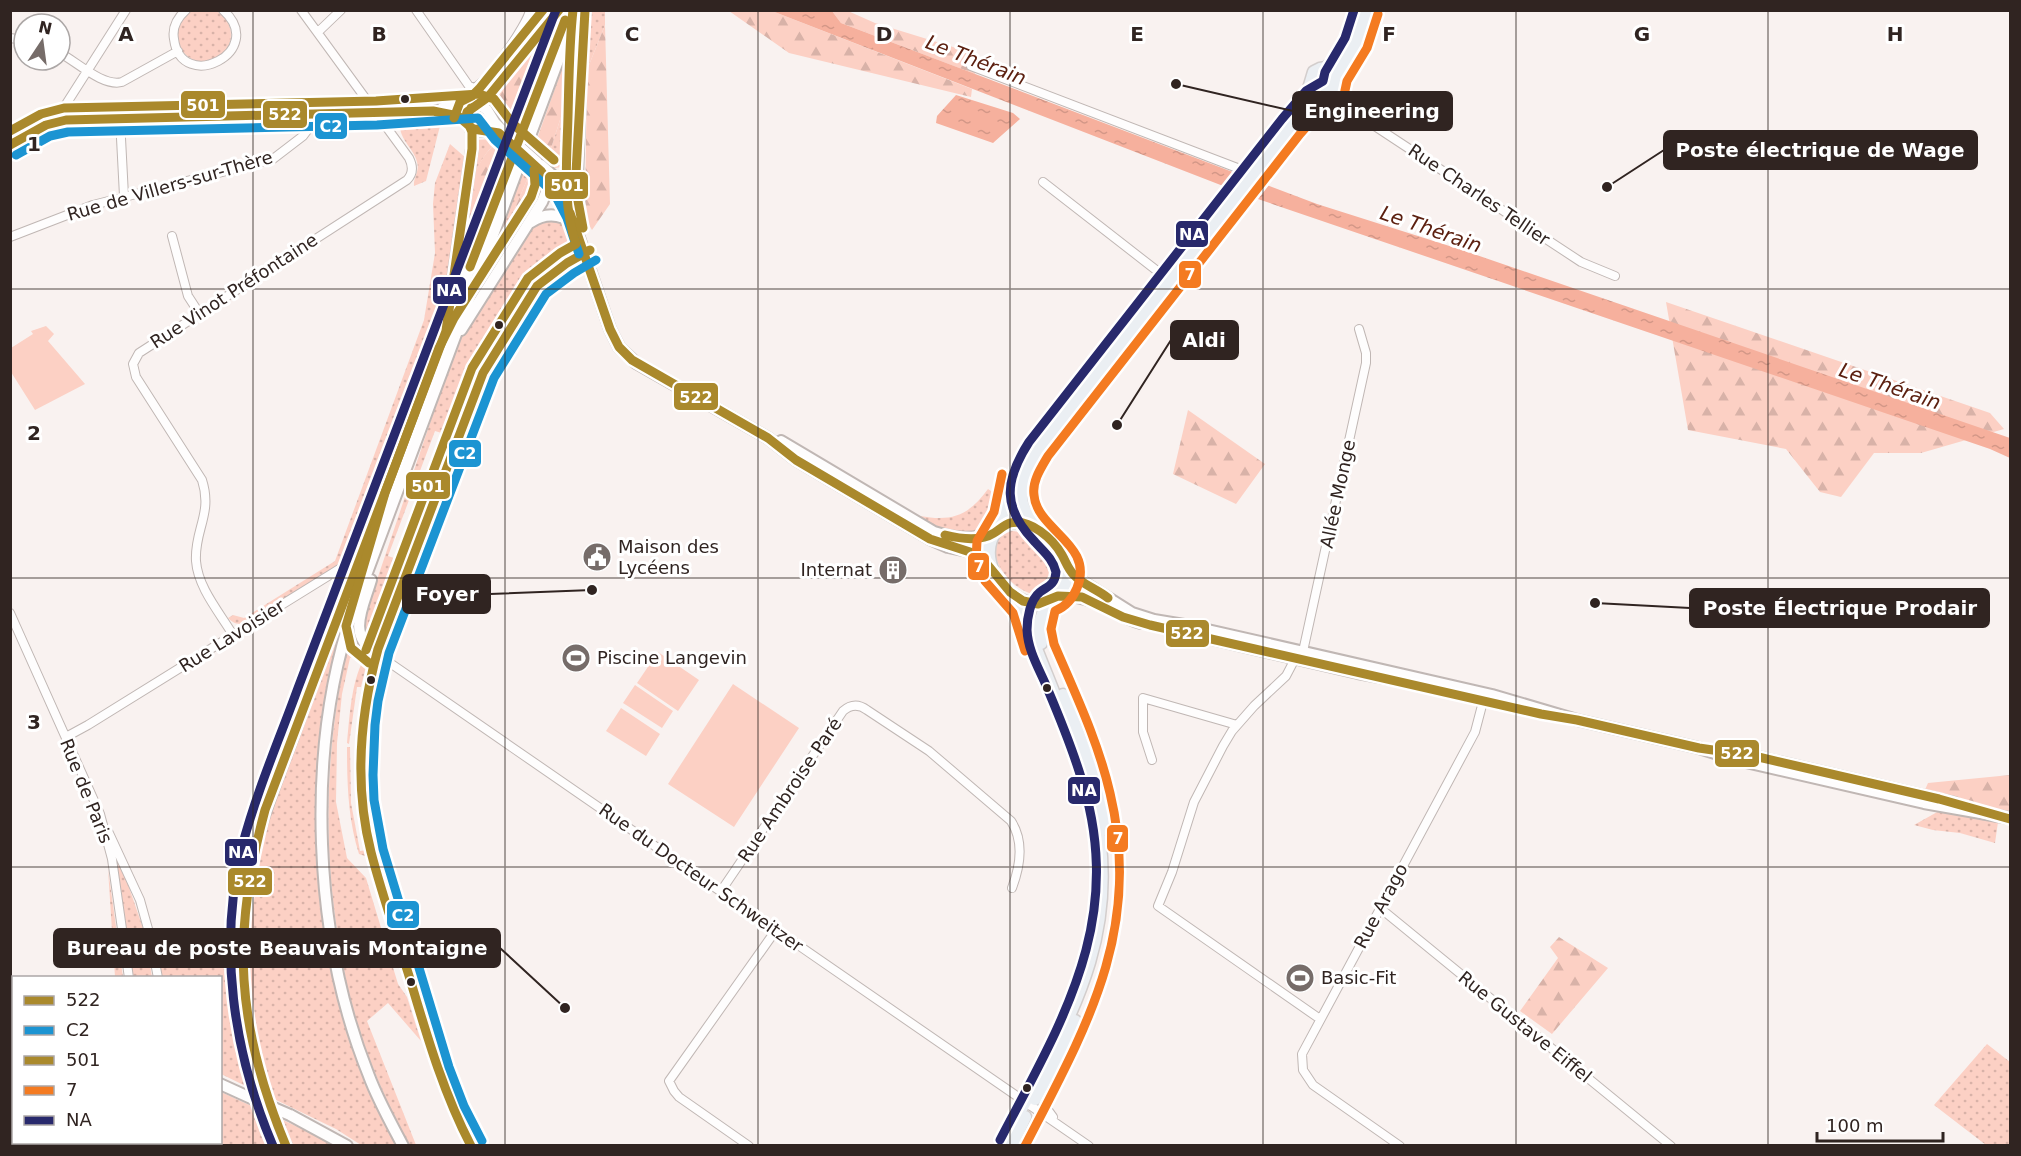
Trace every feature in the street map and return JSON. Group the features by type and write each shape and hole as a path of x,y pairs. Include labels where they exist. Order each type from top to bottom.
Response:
{"main road":[{"path":"1324,94 1316,91 1312,84 1312,76 1315,71 1326,68 1346,47 1365,16"},
{"path":"1248,174 1306,108 1333,90 1354,49 1365,16"},
{"path":"1326,68 1333,72 1337,79"},
{"path":"1011,1146 1028,1103 1083,983 1098,925 1102,875 1098,828 1089,789 1036,650 1025,612 990,566 988,549 998,530 1014,476 1021,461 1057,412 1248,174 1312,84"},
{"path":"1001,1146 1028,1103 1043,1085 1074,1024 1094,973 1105,922 1108,872 1107,837 1098,786 1040,639 1039,625 1052,599 1066,583 1067,566 1059,551 1027,516 1022,501 1023,481 1032,460 1166,278"},
{"path":"998,530 1010,523 1023,523 1044,535"},
{"path":"1011,593 1027,602 1037,604 1052,599"}],"street":[{"path":"61,121 63,109 126,10"},
{"path":"186,10 174,27 174,42 178,51 188,61 201,66 211,65 224,59 233,47 235,33 231,19 223,10"},
{"path":"301,10 377,113"},
{"path":"318,32 341,10"},
{"path":"416,10 471,87 477,87 482,83 527,21 530,10"},
{"path":"446,331 472,149 467,112 477,106 559,10"},
{"path":"286,1146 259,1072 247,1019 242,960 247,885 254,848 265,810 569,10"},
{"path":"403,1146 369,1076 345,1000 328,906 322,825 325,747 339,659 353,610 577,10"},
{"path":"578,223 582,36 585,10"},
{"path":"72,60 104,81 118,83 178,51"},
{"path":"971,66 1248,174"},
{"name":"Rue Charles Tellier","path":"1337,79 1348,106"},
{"name":"Rue Charles Tellier","path":"1324,94 1348,106 1365,120 1581,262 1615,276"},
{"path":"10,145 46,125 61,121 433,111 477,106 486,108 508,138 556,188 573,185 578,178"},
{"path":"433,111 451,113 477,130 496,132 508,138"},
{"name":"Rue Vinot Préfontaine","path":"233,635 197,573 196,553 206,507 206,494 202,480 136,377 133,369 134,360 139,353 199,313 409,177 412,170 409,158 377,113"},
{"path":"482,129 489,123 489,113"},
{"name":"Rue de Villers-sur-Thère","path":"10,237 87,207 124,196 273,159 303,136 314,115"},
{"path":"120,119 124,196"},
{"path":"450,352 464,324 544,198 543,172"},
{"path":"543,172 578,223"},
{"path":"1043,182 1166,278"},
{"path":"565,188 613,335 623,352 675,387 759,433 796,460 930,540 972,552 990,566"},
{"path":"527,227 536,219 548,215 560,216 578,223"},
{"path":"172,236 188,296 199,313"},
{"path":"587,251 619,332 626,345 637,355 928,529 963,539 980,538 998,530"},
{"path":"471,1146 453,1111 438,1071 376,871 367,834 362,793 361,743 366,700 377,654 483,373 537,286 587,251"},
{"name":"Allée Monge","path":"1299,655 1367,360 1359,329"},
{"path":"377,654 361,641 359,624 396,497"},
{"name":"Rue Lavoisier","path":"66,737 341,568 358,550 377,514"},
{"path":"1067,566 1078,579 1137,615 1299,655"},
{"path":"1052,599 1082,597 1133,620 1485,697 1541,714 1699,748 1737,760 1902,798 2010,818"},
{"name":"Rue de Paris","path":"10,613 100,814 112,859 129,976"},
{"name":"Rue du Docteur Schweitzer","path":"377,654 1067,1130"},
{"path":"1299,655 1286,676 1254,706 1223,746 1198,794 1158,906 1320,1019"},
{"name":"Rue Arago","path":"1400,1146 1318,1089 1305,1075 1301,1064 1302,1054 1477,727 1485,697"},
{"path":"1152,760 1142,727 1143,698 1237,725"},
{"name":"Rue Ambroise Paré","path":"721,891 843,711 856,705 929,751 1011,821 1017,833 1019,853 1018,868 1012,888"},
{"path":"100,814 140,900 158,976"},
{"name":"Rue Gustave Eiffel","path":"1380,908 1671,1146"},
{"path":"749,1146 680,1098 669,1081 776,930"},
{"path":"222,1084 290,1115 347,1146"},
{"path":"1043,1085 1042,1098 1046,1110 1067,1130 1089,1146"}],"green space":[{"path":"204,8 214,10 223,16 229,25 231,35 229,45 223,54 214,60 204,62 194,60 185,54 179,45 177,35 179,25 185,16 194,10"},
{"path":"591,11 605,11 605,25 587,70"},
{"path":"729,11 772,11 972,89 971,97 789,53"},
{"path":"832,11 848,11 875,23 979,55 975,74 841,23"},
{"path":"537,14 544,17 511,58 508,55"},
{"path":"578,24 580,25 578,63 547,161 533,150"},
{"path":"605,25 610,204 592,230 585,209 587,70"},
{"path":"543,35 551,41 513,133 500,120 495,111 497,92"},
{"path":"508,55 511,58 482,94 474,99 457,100 464,89 474,92 481,90"},
{"path":"578,63 574,165 555,168 547,161"},
{"path":"442,118 426,181 414,186 417,162 400,127 406,121"},
{"path":"477,140 501,141 494,145 484,157 476,172 469,195"},
{"path":"501,141 510,149 468,260 459,257 469,193 481,162"},
{"path":"450,144 466,158 439,336 358,540 352,552 342,563 244,623 233,622 228,618 233,615 244,618 335,561 424,320 435,253 433,204 435,183"},
{"path":"526,163 532,168 493,260 489,278 474,302"},
{"path":"532,168 538,180 538,194 489,278 493,260"},
{"path":"551,220 564,224 572,232 576,242 574,249 534,282 519,306 511,305 481,354 487,358 477,372 470,370 448,435 435,431 388,556 400,560 377,622 383,624 375,642 370,643 366,639 362,624 451,361 464,332 527,233 535,224"},
{"path":"1666,302 1990,413 2004,429 1921,453 1874,453 1841,497 1820,492 1786,449 1688,430"},
{"path":"46,326 54,334 48,341 85,384 35,410 11,372 11,348 33,334 31,331"},
{"path":"1188,410 1265,464 1236,504 1173,474"},
{"path":"988,489 1001,498 1003,503 999,520 984,532 965,535 940,530 918,520 920,516 942,518 967,511"},
{"path":"1012,531 1022,533 1042,545 1056,563 1058,573 1056,582 1049,591 1038,595 1026,592 1004,573 997,561 995,548 1000,538"},
{"path":"338,633 323,707 318,762 317,852 320,897 326,942 346,1029 361,1072 397,1145 361,1145 336,1129 274,1099 261,1060 248,980 249,917 266,824"},
{"path":"350,635 363,648 360,654 350,658 342,694 337,743 336,802 347,858 366,878 398,984 407,997 421,1041 388,1003 367,1021 416,1145 408,1145 364,1045 349,995 334,908 328,830 331,752"},
{"path":"658,652 699,680 678,711 637,683"},
{"path":"367,653 371,659 370,663 367,662 361,687 357,687 349,744 347,743 352,697"},
{"path":"733,684 799,728 734,827 668,784"},
{"path":"635,685 673,711 662,728 623,703"},
{"path":"621,708 660,734 646,756 606,731"},
{"path":"347,747 350,747 351,803 360,851 367,850 365,856 359,854 352,828"},
{"path":"2010,775 2010,812 1924,792 1928,783"},
{"path":"1939,811 1998,822 1995,843 1960,833 1914,825"},
{"path":"121,864 144,931 152,976 133,976 117,865"},
{"path":"108,869 123,976 115,976"},
{"path":"155,937 204,945 205,961 230,971 234,1005 256,1091 222,1074 222,976 162,976"},
{"path":"1559,937 1608,968 1552,1034 1520,1011 1558,958 1550,947"},
{"path":"1987,1044 2010,1062 2010,1145 1986,1145 1934,1105"},
{"path":"222,1092 265,1112 279,1145 181,1146 178,1144 222,1144"},
{"path":"283,1120 336,1145 293,1145"}],"water":[{"path":"772,11 832,11 841,23 1317,204 1462,250 2010,438 2010,458 1990,449 1249,196"},
{"path":"956,95 1013,113 1020,119 993,143 936,123 937,116"}],"transit line":[{"name":"501","path":"454,118 460,102 472,96 479,89 543,10"},
{"name":"NA","path":"273,1146 248,1074 239,1036 234,999 231,923 242,847 268,767 556,10"},
{"name":"522","path":"482,129 474,129 468,125 465,120 467,112 488,97 559,10"},
{"name":"501","path":"366,650 472,368 528,278 560,253 576,244 569,213 566,181 569,63 573,10"},
{"name":"522","path":"583,228 576,173 585,10"},
{"name":"NA","path":"1000,1140 1047,1050 1082,963 1093,919 1096,872 1092,823 1079,771 1028,638 1031,604 1037,595 1053,582 1056,572 1050,559 1024,530 1012,506 1010,494 1015,469 1029,442 1282,119 1306,91 1323,81 1325,72 1345,38 1354,10"},
{"name":"7","path":"1025,1146 1069,1060 1103,977 1114,934 1119,890 1118,843 1110,793 1099,755 1054,644 1051,629 1055,611 1068,602 1077,588 1080,573 1078,560 1072,549 1037,508 1034,495 1036,480 1048,456 1300,134 1322,109 1344,95 1347,81 1367,48 1378,14"},
{"name":"522","path":"470,267 565,20"},
{"name":"501","path":"10,131 41,114 64,108 376,101 479,94 494,99 512,123 554,160"},
{"name":"522","path":"286,1146 269,1102 248,1020 244,980 244,940 247,898 254,855 265,810 446,331 472,149 472,132 466,118 471,108"},
{"name":"522","path":"10,145 46,125 66,120 433,111 458,116 473,129 499,133 541,171 570,213 610,329 619,347 632,360 768,438 796,460 930,539 982,558 1010,592 1023,601 1038,604 1058,596 1082,597 1123,617 1150,625 1541,714 1699,748 1754,756 1939,799 2010,819"},
{"name":"C2","path":"16,155 50,136 68,132 377,125 478,118 495,140 554,193 567,218 579,254"},
{"name":"501","path":"369,663 351,648 346,626 385,493 439,348 454,318 531,197 535,185 534,170"},
{"name":"522","path":"471,1146 436,1064 371,852 362,801 363,725 378,649 483,373 537,286 567,263 590,250"},
{"name":"C2","path":"482,1141 464,1106 449,1067 383,849 374,800 373,775 378,701 389,653 494,378 546,294 596,260"},
{"name":"7","path":"1002,474 994,512 977,541 976,560 985,581 1013,613 1025,651"},
{"name":"522","path":"945,535 977,539 989,536 1010,523 1018,522 1033,527 1053,543 1070,570 1078,578 1108,598"}],"place":[{"name":"Engineering","path":"1176,84"},
{"name":"Poste électrique de Wage","path":"1607,187"},
{"name":"Aldi","path":"1117,425"},
{"name":"Maison des Lycéens","path":"597,557"},
{"name":"Internat","path":"893,570"},
{"name":"Foyer","path":"592,590"},
{"name":"Poste Électrique Prodair","path":"1595,603"},
{"name":"Piscine Langevin","path":"576,658"},
{"name":"Basic-Fit","path":"1300,978"},
{"name":"Bureau de poste Beauvais Montaigne","path":"565,1008"}],"water label":[{"name":"Le Thérain","path":"976,60"},
{"name":"Le Thérain","path":"1431,229"},
{"name":"Le Thérain","path":"1890,386"}]}
